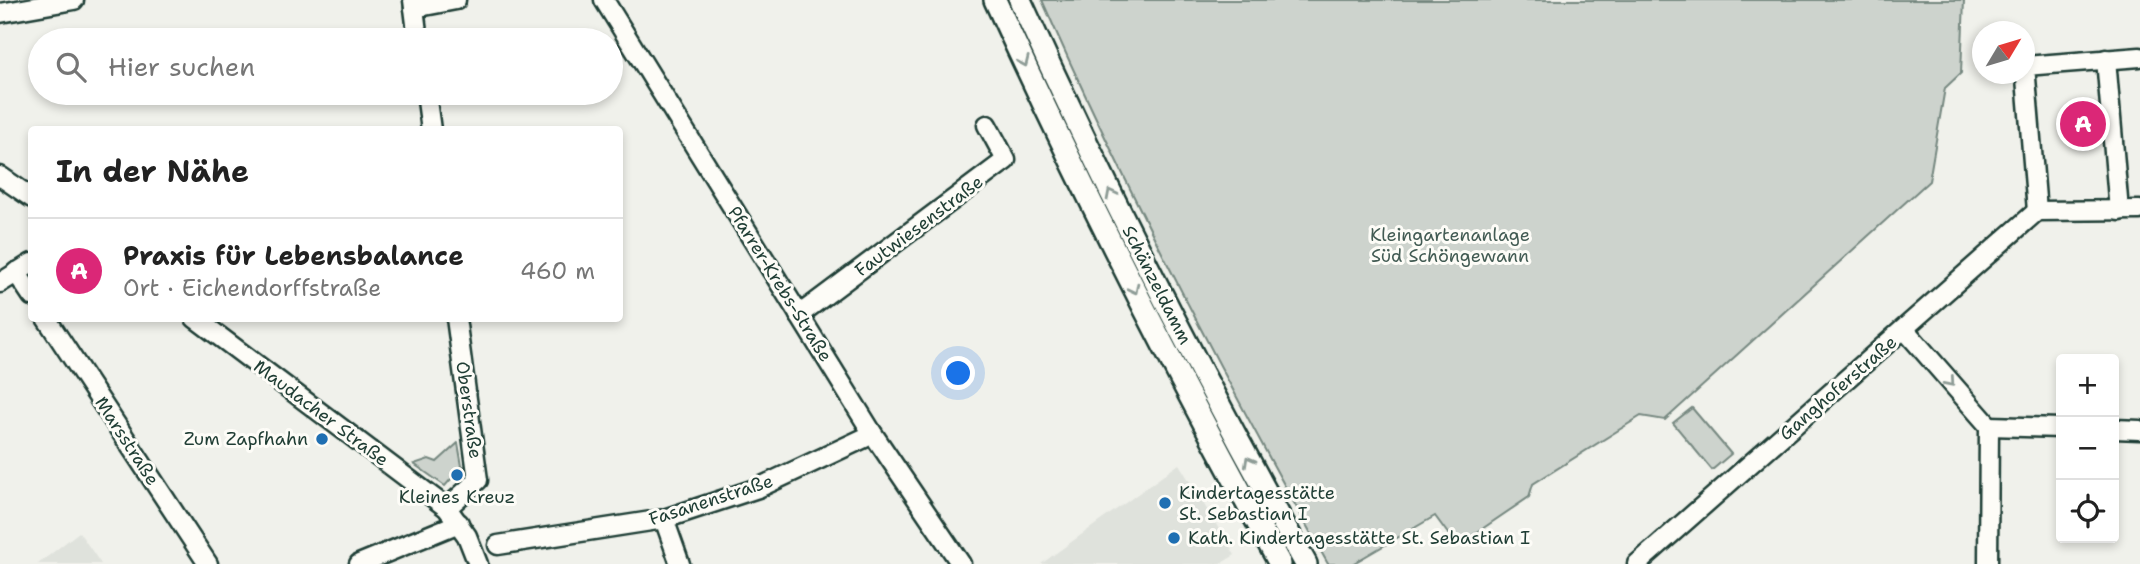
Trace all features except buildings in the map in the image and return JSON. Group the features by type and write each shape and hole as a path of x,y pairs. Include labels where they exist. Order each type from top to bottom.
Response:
{"main road":[{"name":"Schänzeldamm","path":"995,0 1083,190 1194,408 1280,564"},
{"name":"Schänzeldamm","path":"1020,0 1090,153 1215,398 1306,564"}],"street":[{"path":"0,13 74,0"},
{"path":"416,28 413,4 456,0"},
{"name":"Pfarrer-Krebs-Straße","path":"604,0 621,28"},
{"name":"Pfarrer-Krebs-Straße","path":"623,31 873,434 961,564"},
{"path":"2140,57 2025,66 2037,211 2140,211"},
{"path":"2106,59 2119,211"},
{"path":"428,105 430,126"},
{"name":"Fautwiesenstraße","path":"799,316 1006,160 987,125"},
{"path":"0,176 28,195"},
{"name":"Ganghoferstraße","path":"1648,561 2037,211"},
{"path":"0,282 24,268"},
{"name":"Marsstraße","path":"50,322 208,564"},
{"name":"Maudacher Straße","path":"200,322 447,508"},
{"name":"Oberstraße","path":"447,508 478,480 457,322"},
{"path":"1905,330 1989,426 1988,564"},
{"path":"1989,426 2056,428"},
{"path":"2119,429 2140,430"},
{"name":"Fasanenstraße","path":"498,545 664,519 758,488 873,434"},
{"path":"447,508 459,523 478,564"},
{"path":"664,519 680,564"},
{"path":"359,564 459,523"}],"shaded area":[{"name":"Kindertagesstätte St. Sebastian I","path":"1179,464 1235,555 1220,564 1041,564"},
{"path":"79,532 101,564 38,564"}],"green space":[{"name":"Kleingartenanlage Süd Schöngewann","path":"1042,0 1964,0 1961,73 1945,88 1929,181 1665,420 1641,416 1533,484 1529,497 1457,546 1435,516 1352,564 1328,564 1178,285 1108,144"},
{"path":"1692,408 1731,454 1712,470 1673,423"},
{"path":"458,443 462,466 469,467 470,474 458,471 445,486 414,464 429,459 437,462"}],"place":[{"name":"Praxis für Lebensbalance","path":"2083,124"},
{"name":"Zum Zapfhahn","path":"322,439"},
{"name":"Kleines Kreuz","path":"457,475"},
{"name":"Kindertagesstätte St. Sebastian I","path":"1165,503"},
{"name":"Kath. Kindertagesstätte St. Sebastian I","path":"1174,538"}]}
